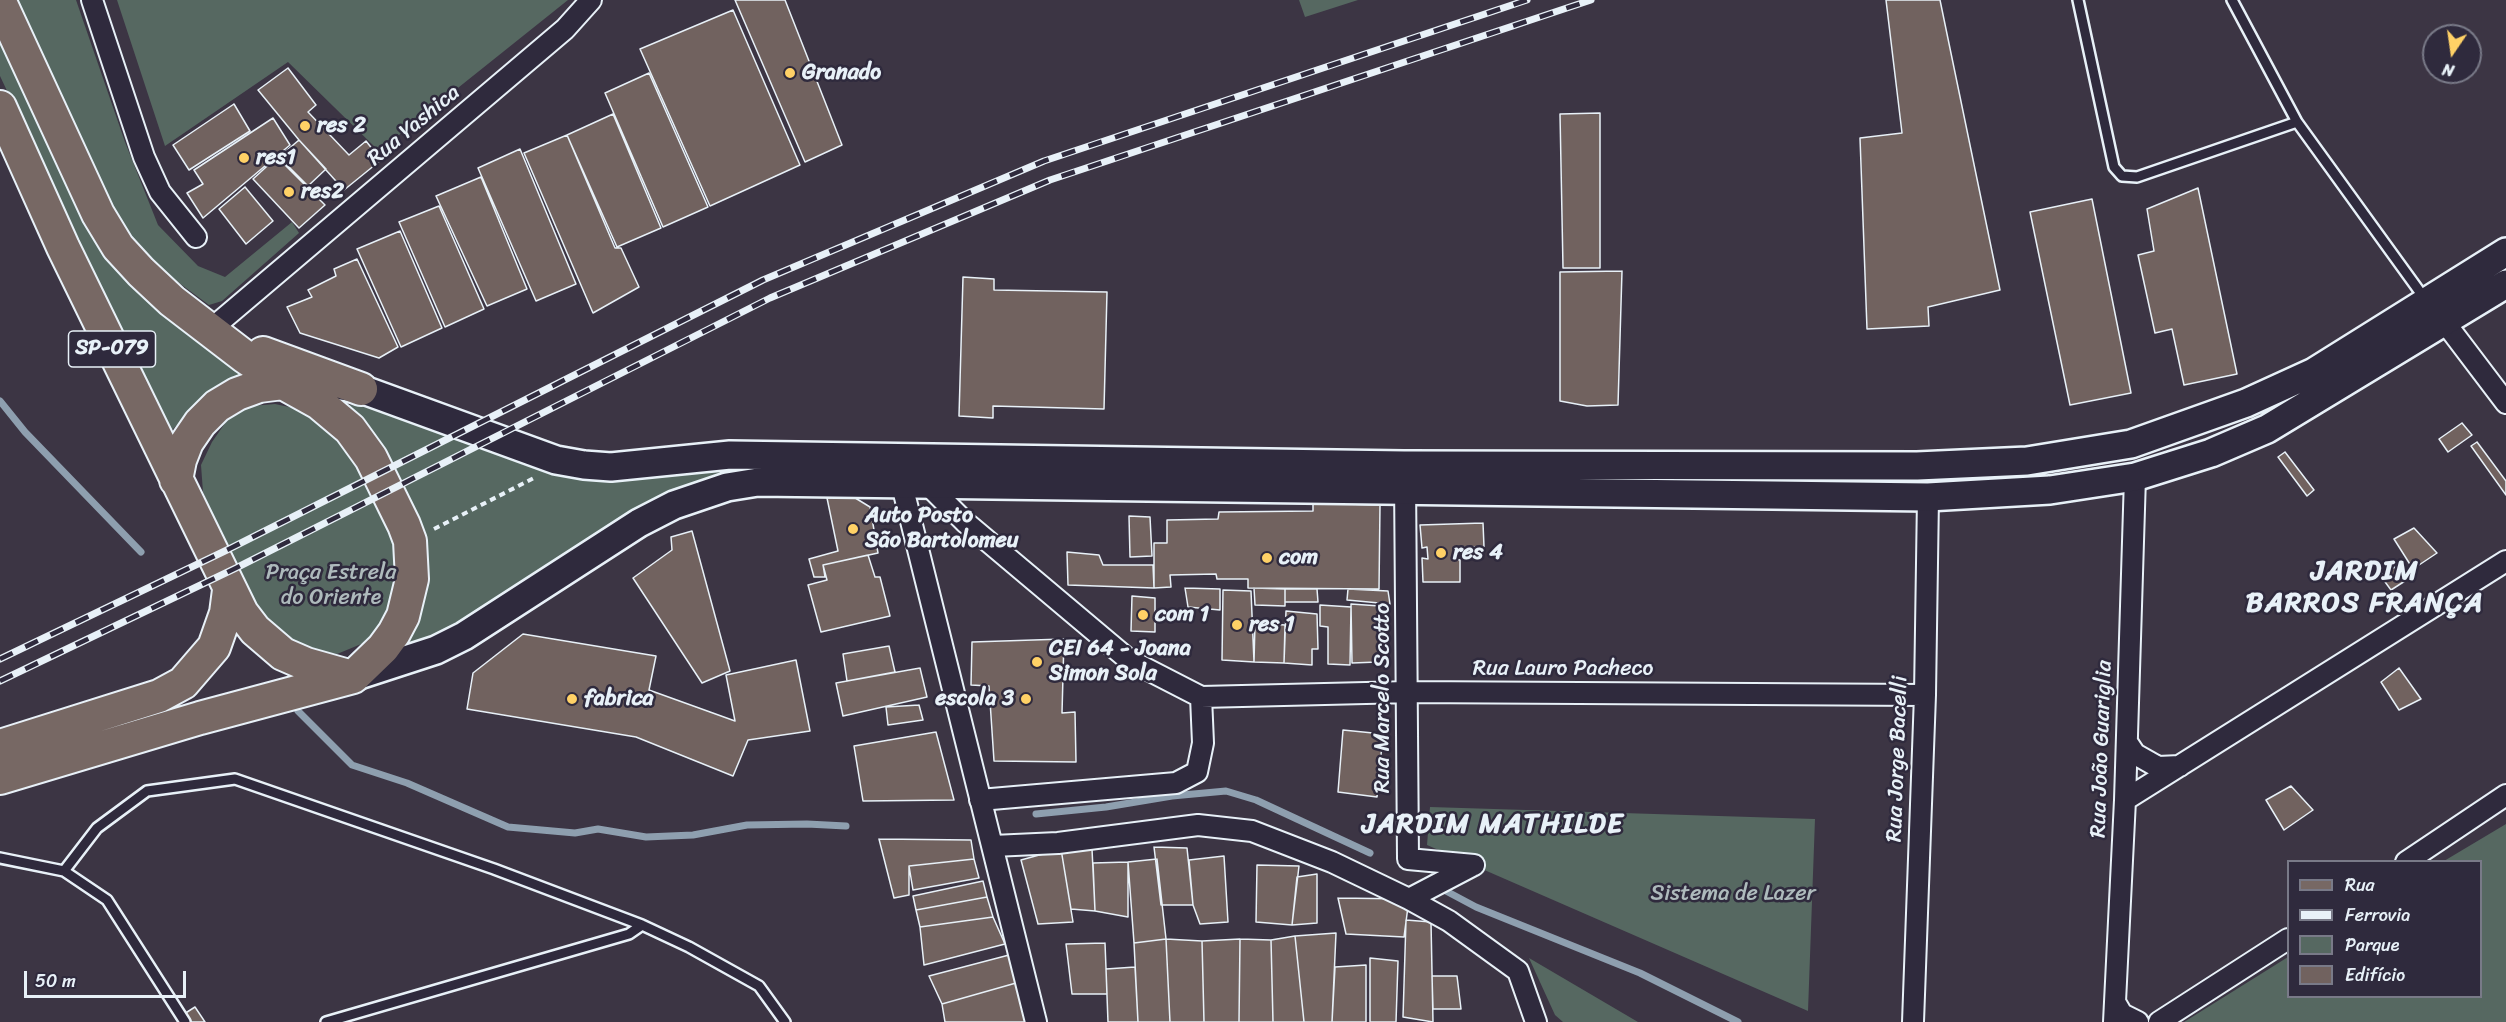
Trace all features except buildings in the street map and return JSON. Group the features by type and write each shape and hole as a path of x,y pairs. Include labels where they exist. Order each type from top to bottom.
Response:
{"main road":[{"name":"SP-079","path":"0,2 98,214 118,247 172,301 283,383 319,403 350,429 371,458 404,525 410,541 412,579 403,616 383,648 353,677 210,716 0,778"},
{"name":"SP-079","path":"0,107 63,247 242,613 272,646 306,664 353,677"},
{"path":"353,677 436,650 464,636 639,523 683,502 727,487 758,482 910,475 1405,487 2027,461 2131,444 2246,403 2314,372 2506,252"},
{"path":"210,330 286,362 556,460 584,465 611,467 730,455 910,475 1928,497 2050,490 2135,477 2211,453 2267,429 2506,284"},
{"path":"176,480 187,442 200,423 217,406 237,394 260,386 283,383 324,384 361,389"},
{"path":"2135,477 2149,453 2172,431"},
{"path":"0,746 159,696 183,682 214,647 226,613 229,590"}],"street":[{"path":"92,0 144,157 160,192 196,237"},
{"name":"Rua Yashica","path":"210,330 565,29 591,0"},
{"path":"2427,301 2446,322 2506,403"},
{"path":"910,475 1129,660 1201,697 1203,743 1197,772 1176,783 980,800"},
{"path":"910,475 980,800 1036,1022"},
{"name":"Rua João Guariglia","path":"2114,1022 2125,800 2135,477"},
{"name":"Rua Marcelo Scotto","path":"1405,487 1408,859 1474,865 1409,899"},
{"name":"Rua Jorge Bacelli","path":"1913,1022 1925,695 1928,497"},
{"path":"2125,800 2506,561"},
{"name":"Rua Lauro Pacheco","path":"1201,697 1407,692 1925,695"},
{"path":"2127,742 2135,754 2158,767 2180,765"},
{"path":"2408,860 2506,795"},
{"path":"993,846 1058,843 1198,825 1252,831 1332,862 1449,921 1518,971 1536,1022"},
{"path":"2159,1022 2287,940"},
{"path":"2115,1002 2122,1014 2138,1022"}],"lane":[{"path":"2078,0 2114,167 2122,176 2137,177 2296,122"},
{"path":"2232,0 2296,122 2427,301"},
{"path":"64,872 97,828 147,791 235,779 494,869 642,925 689,947 759,986 785,1022"},
{"path":"0,858 64,872 107,900 185,1022"},
{"path":"326,1022 629,934 642,925"}],"path":[{"path":"410,541 552,469 556,460"}],"green space":[{"path":"17,0 76,0 125,142 158,225 198,266 225,277 292,222 299,233 222,301 209,305 167,274 121,226 52,83"},
{"path":"117,0 568,0 379,151 288,62 165,146"},
{"path":"1299,0 1358,0 1305,17"},
{"path":"0,25 79,205 254,371 237,376 211,391 169,433 0,76"},
{"name":"Praça Estrela do Oriente","path":"275,404 303,410 324,424 342,443 362,471 401,551 395,606 371,640 337,654 305,648 282,638 247,600 203,492 201,465 212,442 230,416 251,406"},
{"path":"344,404 378,409 552,469 729,466 729,476 440,635 398,652 425,586"},
{"name":"Sistema de Lazer","path":"1430,807 1815,819 1808,1011 1427,845"},
{"path":"2506,824 2506,1022 2184,1022 2287,958 2287,998 2482,998 2482,860 2446,860"},
{"path":"1529,958 1638,1022 1563,1022 1555,1015"}],"waterway":[{"path":"0,401 25,432 141,552"},
{"path":"298,711 352,765 407,783 508,827 575,833 598,829 646,837 693,835 747,825 846,826"},
{"path":"1036,814 1226,791 1256,800 1370,853"},
{"path":"1446,891 1476,907 1640,973 1738,1022"}],"railway":[{"path":"0,659 229,549 763,280 1044,161 1527,0"},
{"path":"0,681 236,568 770,298 1050,180 1591,0"}],"place":[{"name":"Granado","path":"790,73"},
{"name":"res 2","path":"305,126"},
{"name":"res1","path":"244,158"},
{"name":"res2","path":"289,192"},
{"name":"Auto Posto São Bartolomeu","path":"853,529"},
{"name":"res 4","path":"1441,553"},
{"name":"com","path":"1267,558"},
{"name":"com 1","path":"1143,615"},
{"name":"res 1","path":"1237,625"},
{"name":"CEI 64 - Joana Simon Sola","path":"1037,662"},
{"name":"fabrica","path":"572,699"},
{"name":"escola 3","path":"1026,699"}],"district":[{"name":"JARDIM BARROS FRANÇA","path":"2365,588"},
{"name":"JARDIM MATHILDE","path":"1493,825"}]}
